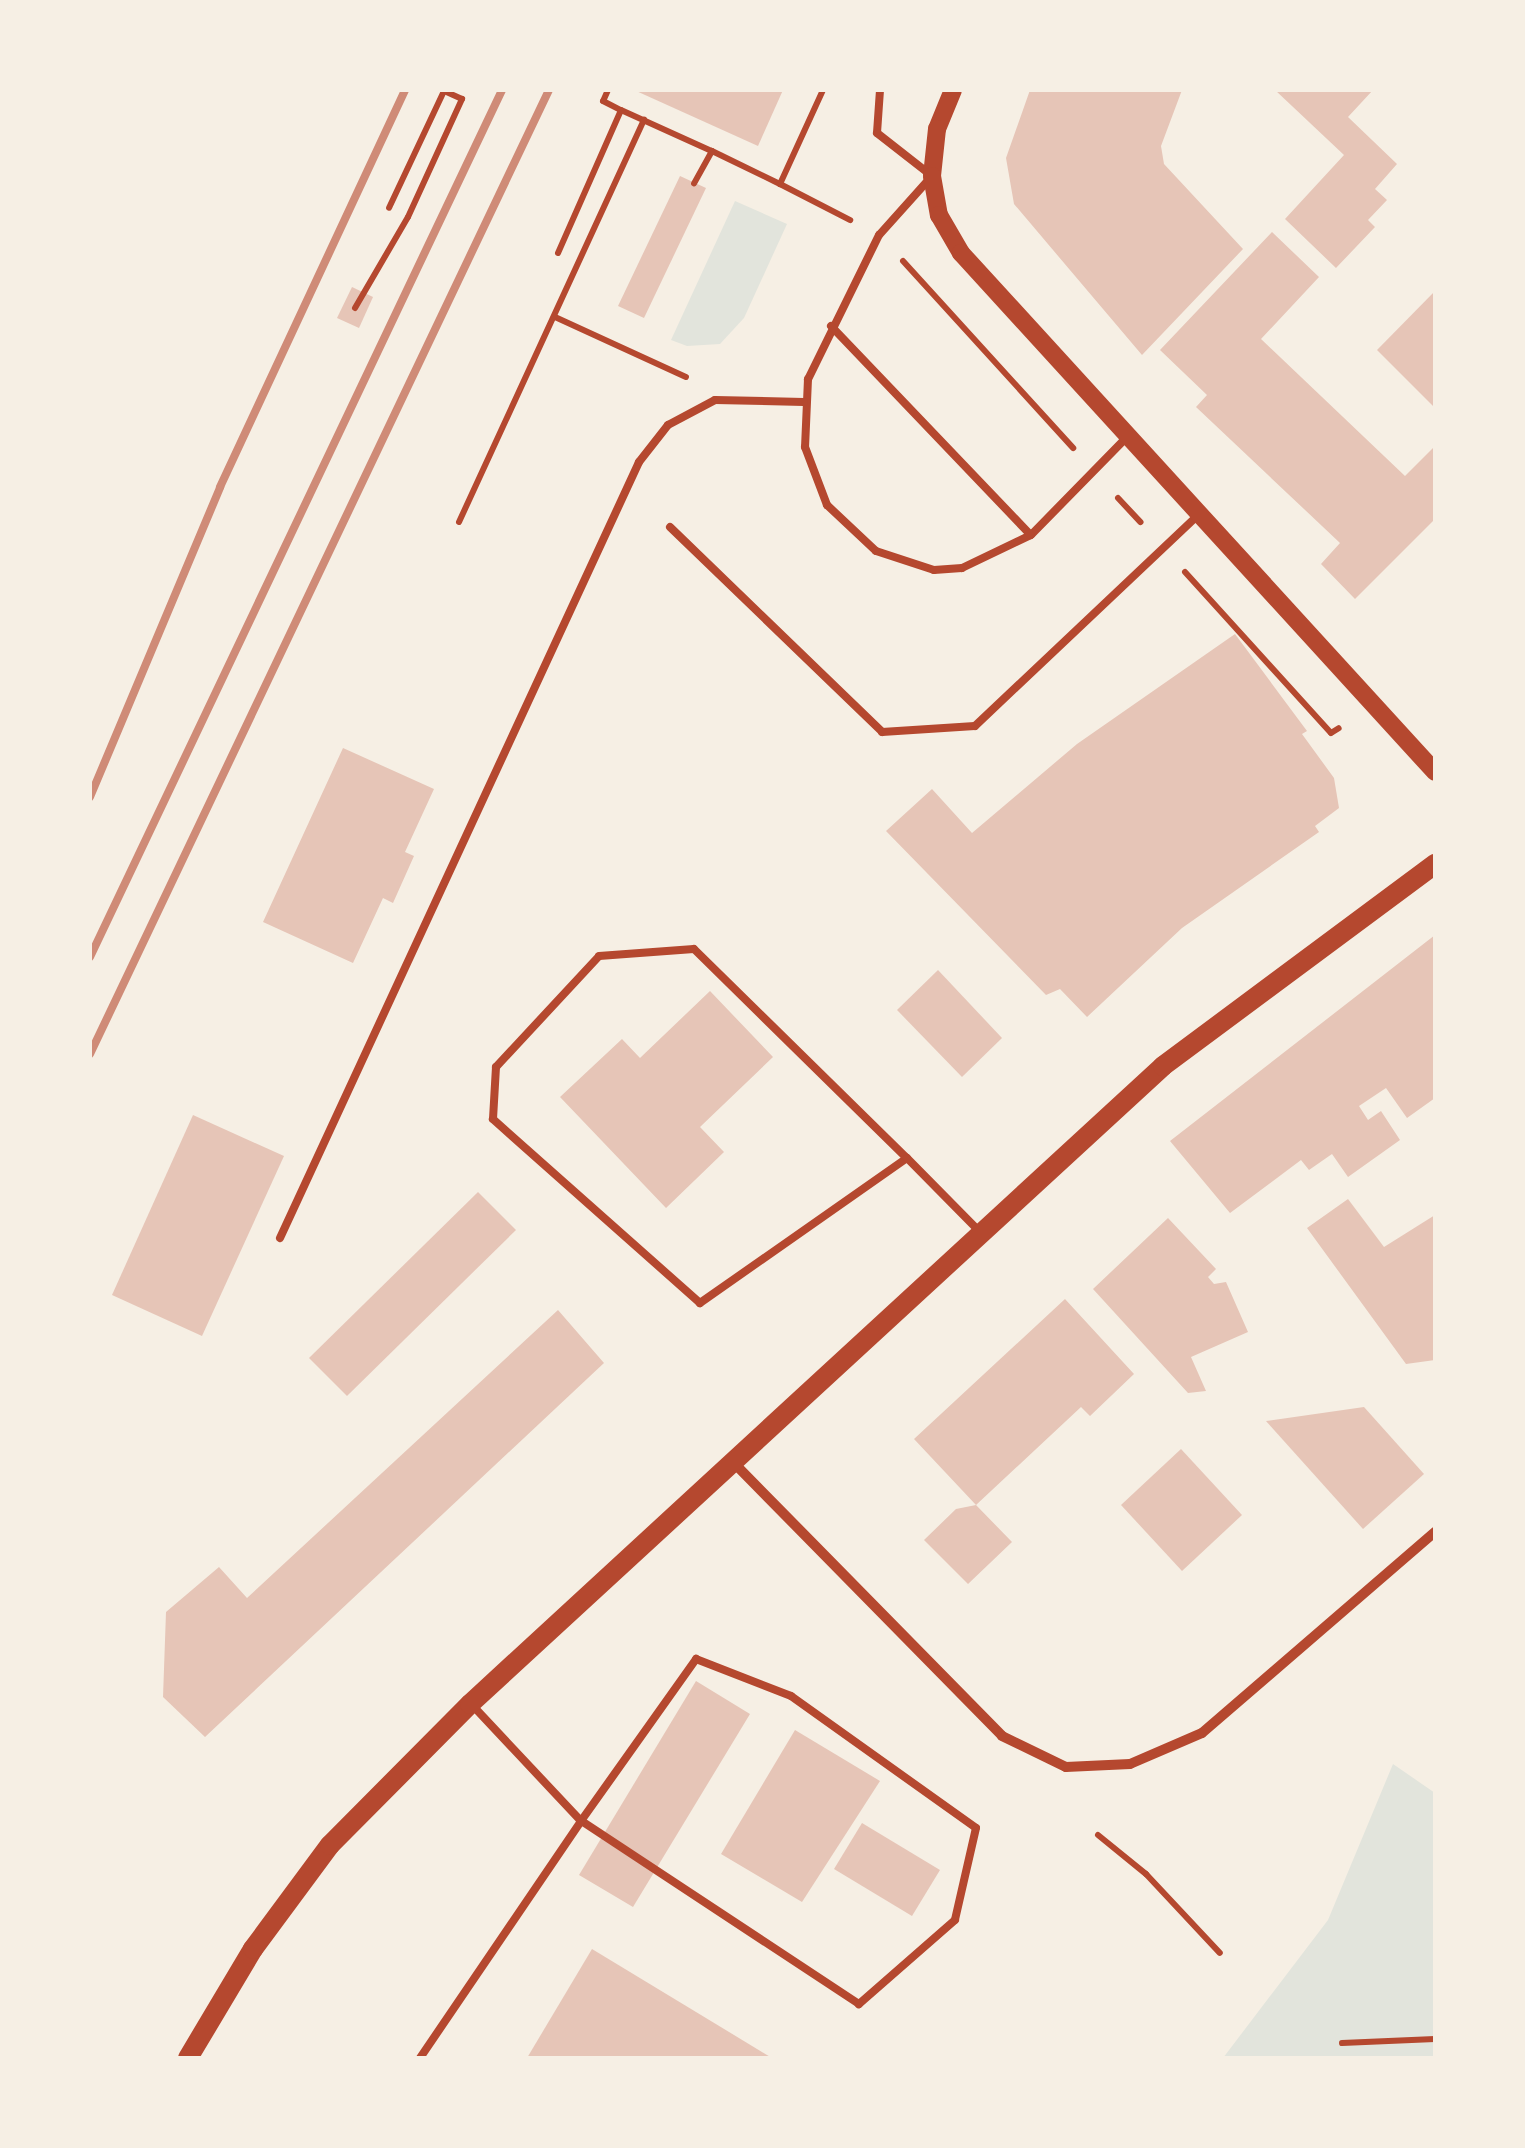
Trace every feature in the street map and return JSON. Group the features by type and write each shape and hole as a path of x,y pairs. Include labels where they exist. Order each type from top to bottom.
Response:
{"main road":[{"path":"188,2058 254,1949 330,1844 470,1704 981,1233 1218,1021 1435,864"}],"street":[{"path":"952,90 937,128 932,176 940,214 967,262 1435,772"},
{"path":"732,1461 1002,1736 1066,1767 1130,1764 1202,1734 1435,1532"}],"lane":[{"path":"880,90 877,132 932,176 878,235 832,326 804,402 805,446 816,486 838,520 876,551 934,570 962,568 1030,535 1126,437"},
{"path":"832,326 1030,535"},
{"path":"280,1238 639,462 668,426 715,400 804,402"},
{"path":"670,526 882,732 975,726 1198,515"},
{"path":"907,1158 700,1303 493,1118 496,1068 599,956 694,949 907,1158 981,1233"},
{"path":"420,2058 581,1821 696,1659 791,1696 976,1828 955,1920 859,2004 581,1821 470,1704"}],"path":[{"path":"608,90 603,102 780,184 822,90"},
{"path":"355,308 408,217 462,99 444,91 389,208"},
{"path":"558,253 621,110"},
{"path":"458,522 556,318 644,120"},
{"path":"694,183 712,151"},
{"path":"556,318 700,383 715,400"},
{"path":"1098,1836 1146,1874 1220,1953"},
{"path":"1342,2043 1435,2039"}],"shaded area":[{"path":"735,201 787,224 744,318 720,344 687,346 671,340"},
{"path":"1393,1764 1435,1793 1435,2058 1223,2058 1328,1920"}],"building":[{"path":"634,90 783,90 758,146"},
{"path":"1030,90 1182,90 1161,146 1164,164 1243,249 1142,355 1014,204 1006,158"},
{"path":"1275,90 1373,90 1348,117 1397,164 1375,189 1387,200 1368,220 1375,227 1336,268 1285,219 1344,155"},
{"path":"680,176 706,188 644,318 618,306"},
{"path":"1272,232 1319,277 1261,339 1405,476 1435,446 1435,519 1355,599 1321,564 1340,543 1196,407 1207,395 1160,350"},
{"path":"352,287 373,297 359,328 337,318"},
{"path":"1435,291 1435,408 1377,350"},
{"path":"1235,634 1307,731 1302,734 1334,778 1339,808 1315,826 1319,832 1182,928 1087,1017 1060,989 1046,995 886,831 932,789 972,833 1077,744"},
{"path":"343,748 434,789 405,852 414,856 393,903 383,898 353,963 263,922"},
{"path":"1435,935 1435,1098 1407,1118 1386,1088 1359,1106 1368,1120 1381,1111 1400,1140 1348,1177 1332,1154 1309,1170 1301,1160 1230,1213 1170,1141"},
{"path":"938,970 1002,1038 962,1077 897,1010"},
{"path":"710,991 773,1057 700,1127 724,1152 666,1208 560,1097 622,1039 640,1058"},
{"path":"193,1115 284,1156 202,1336 112,1295"},
{"path":"478,1192 516,1230 347,1396 309,1358"},
{"path":"1348,1199 1384,1247 1435,1215 1435,1360 1406,1364 1307,1228"},
{"path":"1168,1218 1216,1269 1208,1277 1214,1284 1226,1282 1248,1332 1191,1357 1206,1391 1188,1393 1093,1289"},
{"path":"1065,1299 1134,1374 1090,1416 1081,1407 976,1505 914,1439"},
{"path":"558,1310 604,1363 205,1737 163,1697 166,1612 219,1567 247,1598"},
{"path":"1364,1407 1424,1474 1363,1529 1266,1421"},
{"path":"1181,1449 1242,1515 1182,1571 1121,1505"},
{"path":"976,1505 1012,1542 968,1584 924,1540 956,1509"},
{"path":"696,1681 750,1714 633,1907 579,1875"},
{"path":"795,1730 880,1781 802,1902 721,1854"},
{"path":"862,1823 940,1870 912,1916 834,1869"},
{"path":"592,1949 772,2058 527,2058"}],"railway":[{"path":"90,797 220,487 405,90"},
{"path":"90,957 502,90"},
{"path":"90,1054 549,90"}]}
